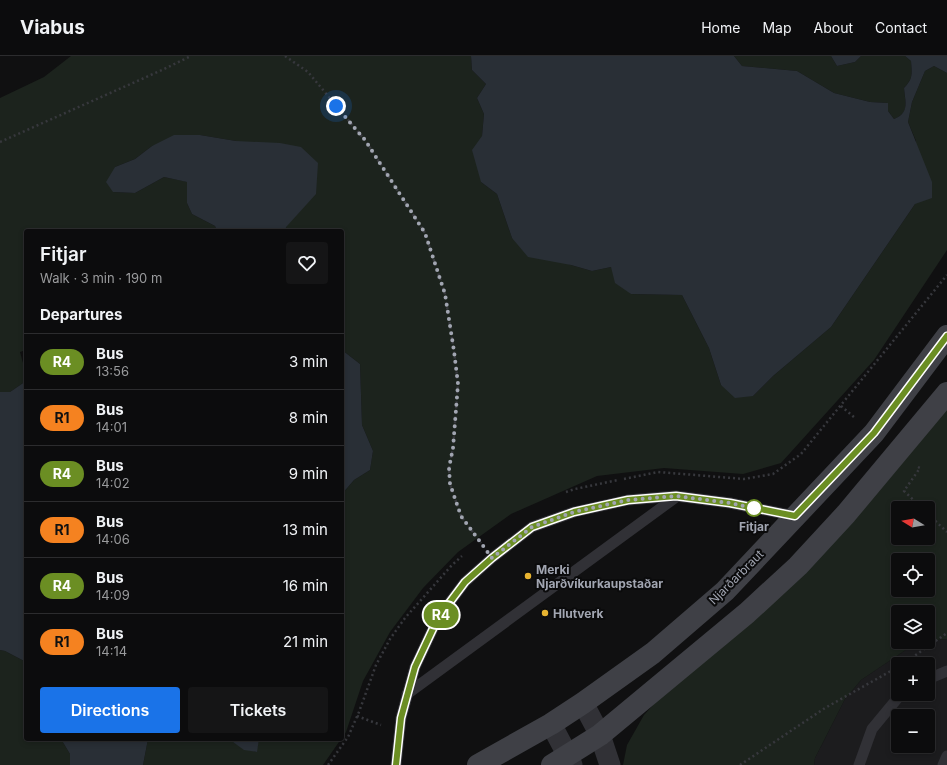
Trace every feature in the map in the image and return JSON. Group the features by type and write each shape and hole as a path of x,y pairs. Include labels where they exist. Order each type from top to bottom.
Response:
{"main road":[{"name":"Njarðarbraut","path":"478,765 551,724 583,703 653,653 725,591 874,433 947,336"},
{"path":"564,762 600,735 741,618 798,566 846,514 947,393"}],"street":[{"path":"583,703 600,735 610,765"},
{"path":"551,724 564,762"}],"lane":[{"path":"407,694 676,496"},
{"path":"396,765 401,718 407,694 415,667 438,618 465,582 492,558 532,527 574,512 628,500 676,496 730,503 795,516"},
{"path":"935,676 947,671"},
{"path":"859,765 872,729 895,701"},
{"path":"943,765 947,756"}],"path":[{"path":"0,142 191,56"},
{"path":"285,56 308,72 365,140 425,233 445,294 458,384 453,448 449,468 450,484 461,516 492,558"},
{"path":"915,501 904,491 920,468 916,466"},
{"path":"935,521 947,532"},
{"path":"913,657 947,632"},
{"path":"740,765 825,708 891,671"},
{"path":"357,716 399,731"}],"shaded area":[{"path":"71,56 471,56 472,70 486,84 477,98 484,114 481,182 497,194 512,238 571,265 592,271 611,267 631,294 682,295 709,348 721,385 753,396 773,376 831,327 915,204 916,141 908,122 912,102 925,71 934,66 947,73 947,250 874,360 781,463 743,474 664,468 597,476 511,514 458,552 423,588 390,632 363,681 344,735 344,492 354,480 370,470 373,451 362,425 360,364 344,352 344,229 285,229 287,226 236,141 200,135 152,146 135,159 115,167 113,192 135,193 164,177 188,182 187,203 192,214 215,226 216,229 24,229 24,351 20,352 24,367 24,382 10,392 0,392 0,98 44,77"},
{"path":"471,56 734,56 742,66 797,71 834,93 870,102 888,103 888,111 894,119 904,110 904,88 909,82 911,76 911,61 905,56 947,56 947,73 934,66 925,71 912,102 908,122 932,182 932,198 915,204 831,327 773,376 753,396 735,398 721,385 709,348 682,295 631,294 615,283 611,267 592,271 571,265 528,257 512,238 497,194 481,182 472,150 482,136 484,114 477,98 486,84 472,70"},
{"path":"734,56 831,56 837,66 855,62 861,56 905,56 911,61 912,73 909,82 904,88 904,110 899,117 894,119 888,111 888,103 870,102 834,93 797,71 742,66"},
{"path":"831,56 861,56 855,62 837,66"},
{"path":"174,135 200,135 236,141 280,143 301,147 318,163 316,194 285,229 216,229 215,226 192,214 187,203 187,182 164,177 135,193 113,192 106,182 115,167 135,159 152,146"},
{"path":"344,352 360,364 362,425 373,451 370,470 354,480 344,492"},
{"path":"24,382 24,661 0,650 0,392 10,392"},
{"path":"947,404 947,639 935,640 935,605 891,605 891,649 907,649 895,657 891,657 891,660 861,680 845,699 815,758 814,765 623,765 627,745 644,715 674,682"},
{"path":"947,639 947,765 814,765 815,758 845,699 861,680 891,660 891,701 935,701 935,657 895,657 907,649 935,649 935,641"},
{"path":"0,650 24,661 24,741 62,741 70,754 70,765 0,765"},
{"path":"62,741 148,741 143,765 70,765 70,754"},
{"path":"148,741 233,741 256,752 259,741 340,741 323,765 143,765"},
{"path":"259,741 257,752 244,750 233,742"}],"bus line":[{"name":"R4","path":"396,765 401,718 415,667 438,618 465,582 492,558 532,527 574,512 628,500 676,496 730,503 795,516 874,433 947,336"}],"place":[{"name":"Fitjar","path":"754,508"},
{"name":"Merki Njarðvíkurkaupstaðar","path":"528,576"},
{"name":"Hlutverk","path":"545,613"}],"route":[{"path":"336,106 365,140 425,233 445,294 458,384 453,448 449,468 450,484 461,516 492,558 532,527 574,512 628,500 676,496 730,503 754,508"}]}
